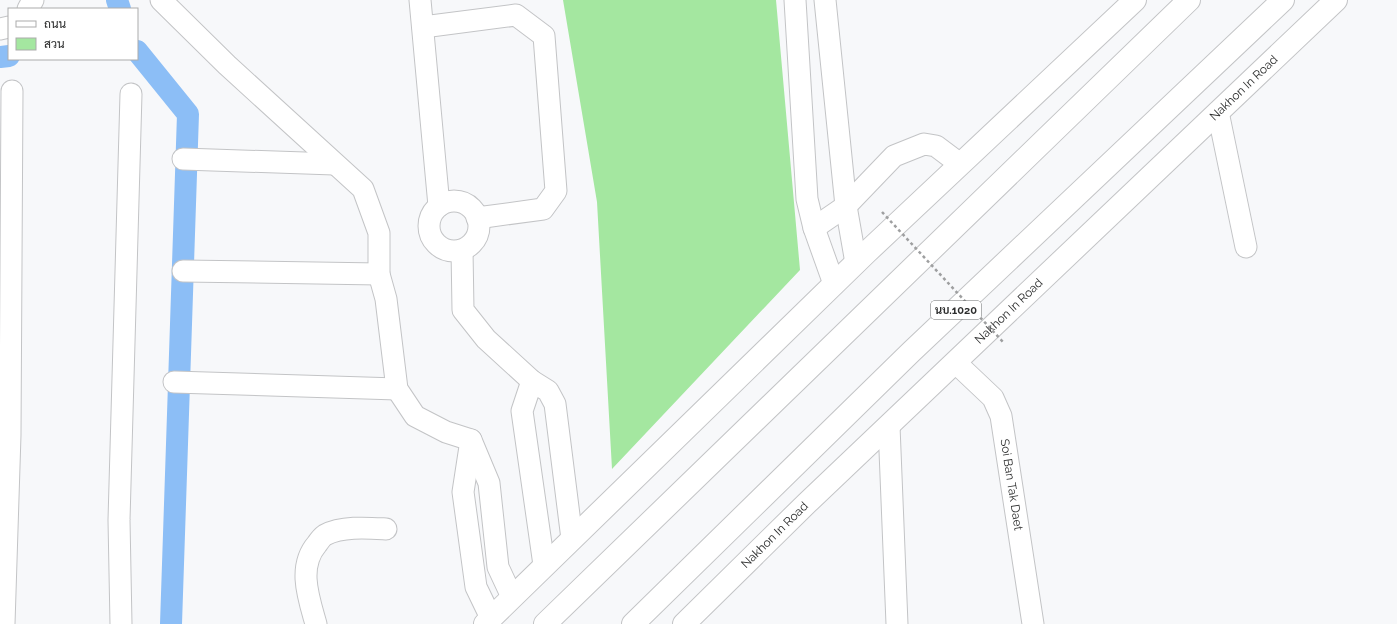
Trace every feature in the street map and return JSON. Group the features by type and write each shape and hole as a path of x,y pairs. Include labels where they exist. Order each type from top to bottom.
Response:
{"main road":[{"path":"488,621 834,284 1136,0"},
{"path":"544,624 1190,0"},
{"name":"นบ.1020","path":"633,624 911,352 1283,0"},
{"name":"Nakhon In Road","path":"684,624 889,426 1336,0"}],"street":[{"path":"161,0 227,65 363,189 379,233 379,274 386,299 397,389 415,416 446,432 471,440 489,483 498,568 512,597"},
{"path":"420,0 439,206"},
{"path":"795,0 807,199 814,228 834,284"},
{"path":"825,0 846,206 856,263"},
{"path":"423,27 516,15 544,36 556,191 543,209 477,218"},
{"path":"4,624 10,435 12,91"},
{"path":"121,624 119,512 131,94"},
{"path":"1218,112 1246,247"},
{"path":"814,228 846,206 894,156 924,144 936,146 960,164"},
{"path":"183,159 334,164"},
{"path":"446,202 461,202 468,206 477,218 478,233 474,240 462,250 446,251 439,247 429,234 430,218 439,206 446,202"},
{"path":"462,250 462,310 486,339 532,381 548,391 556,404 572,539"},
{"path":"183,271 379,274"},
{"name":"Soi Ban Tak Daet","path":"956,362 993,398 1000,416 1033,624"},
{"path":"532,381 522,411 544,566"},
{"path":"174,382 397,389"},
{"path":"889,426 897,624"},
{"path":"471,440 464,492 476,587 488,621"},
{"path":"316,624 308,596 306,569 312,549 324,535 345,530 386,529"}],"path":[{"path":"882,212 1004,343"}],"green space":[{"path":"563,0 776,0 800,270 612,469 597,202"}],"waterway":[{"path":"117,0 120,8"},
{"path":"138,52 188,114 171,624"},
{"path":"0,57 8,56"}]}
